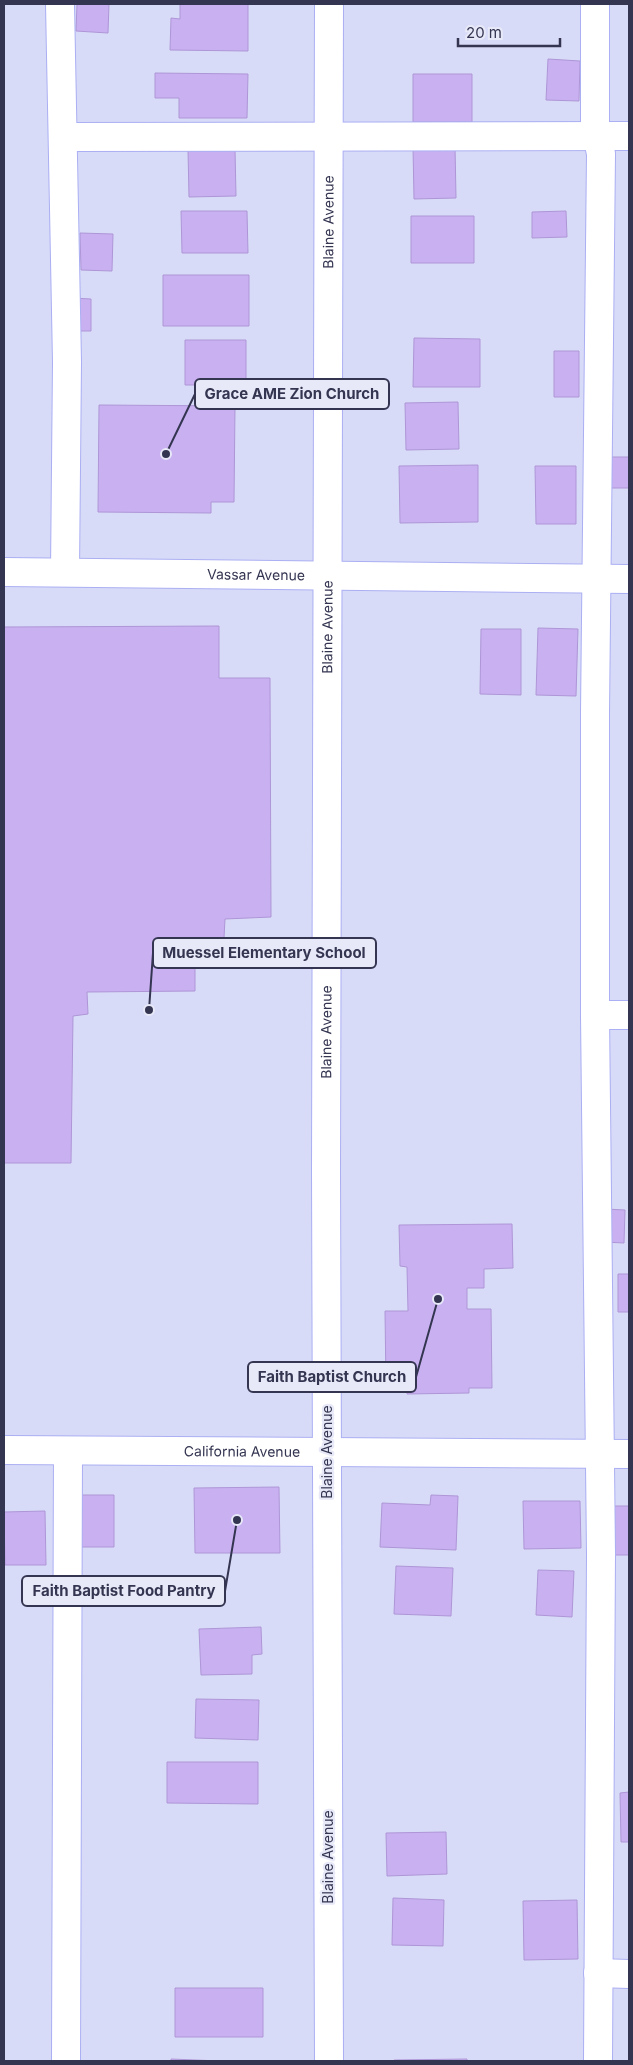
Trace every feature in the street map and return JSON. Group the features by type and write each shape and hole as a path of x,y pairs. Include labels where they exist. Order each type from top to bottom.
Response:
{"street":[{"path":"60,4 67,362 65,572"},
{"name":"Blaine Avenue","path":"329,4 329,575 326,914 329,2061"},
{"path":"595,4 595,124 601,154 595,1015 601,1564 598,2061"},
{"path":"64,137 629,136"},
{"name":"Vassar Avenue","path":"4,572 629,579"},
{"path":"595,1015 629,1015"},
{"name":"California Avenue","path":"4,1450 212,1450 327,1453 452,1451 629,1454"},
{"path":"66,2061 68,1451"},
{"path":"598,1973 629,1974"}],"building":[{"path":"77,4 109,4 108,33 76,31"},
{"path":"180,4 248,4 248,51 170,50 171,18 180,19"},
{"path":"548,59 580,61 579,101 546,100"},
{"path":"155,73 248,74 247,118 179,118 179,98 155,98"},
{"path":"413,74 472,74 472,122 413,122"},
{"path":"455,146 456,198 414,199 413,147"},
{"path":"235,149 236,196 189,197 188,150"},
{"path":"181,211 247,211 248,253 182,253"},
{"path":"566,211 567,237 532,238 532,212"},
{"path":"411,216 474,216 474,263 411,263"},
{"path":"80,233 113,234 112,271 81,270"},
{"path":"163,275 249,275 249,326 163,326"},
{"path":"72,298 91,299 91,331 72,331"},
{"path":"414,338 480,339 480,387 413,387"},
{"path":"185,340 246,340 246,385 185,385"},
{"path":"554,351 579,351 579,397 554,397"},
{"path":"458,402 459,449 406,450 405,403"},
{"path":"99,405 235,406 234,502 211,502 211,513 98,512"},
{"path":"611,457 629,457 629,488 611,488"},
{"path":"478,465 478,522 400,523 399,466"},
{"path":"535,466 576,466 576,524 536,524"},
{"path":"219,626 219,678 270,678 271,917 225,919 224,938 198,938 195,942 195,991 87,992 88,1014 73,1016 71,1163 4,1163 4,627"},
{"path":"538,628 578,629 576,696 536,695"},
{"path":"481,629 521,629 521,695 480,694"},
{"path":"605,1209 625,1210 624,1243 604,1242"},
{"path":"512,1224 513,1268 484,1269 484,1288 467,1288 467,1309 491,1309 492,1388 469,1388 469,1393 407,1394 407,1386 386,1386 385,1311 408,1311 407,1267 400,1266 399,1225"},
{"path":"618,1274 629,1274 629,1312 618,1312"},
{"path":"279,1487 280,1553 195,1553 194,1488"},
{"path":"74,1495 114,1495 114,1547 75,1547"},
{"path":"431,1495 458,1496 456,1550 380,1547 382,1503 430,1505"},
{"path":"523,1501 580,1501 581,1548 524,1549"},
{"path":"607,1506 629,1506 629,1555 607,1555"},
{"path":"45,1511 46,1565 5,1565 4,1512"},
{"path":"396,1566 453,1568 451,1616 394,1614"},
{"path":"538,1570 574,1571 572,1617 536,1615"},
{"path":"261,1627 262,1654 252,1655 252,1674 201,1675 199,1629"},
{"path":"196,1699 259,1700 258,1740 195,1738"},
{"path":"167,1762 258,1762 258,1804 167,1803"},
{"path":"629,1792 629,1842 621,1842 620,1793"},
{"path":"446,1832 447,1874 387,1876 386,1833"},
{"path":"393,1898 444,1900 443,1946 392,1945"},
{"path":"577,1900 578,1959 524,1960 523,1901"},
{"path":"175,1988 263,1988 263,2037 175,2037"},
{"path":"171,2059 220,2061 171,2061"},
{"path":"467,2059 467,2061 394,2061 394,2060"}],"place":[{"name":"Grace AME Zion Church","path":"166,454"},
{"name":"Muessel Elementary School","path":"149,1010"},
{"name":"Faith Baptist Church","path":"438,1299"},
{"name":"Faith Baptist Food Pantry","path":"237,1520"}]}
